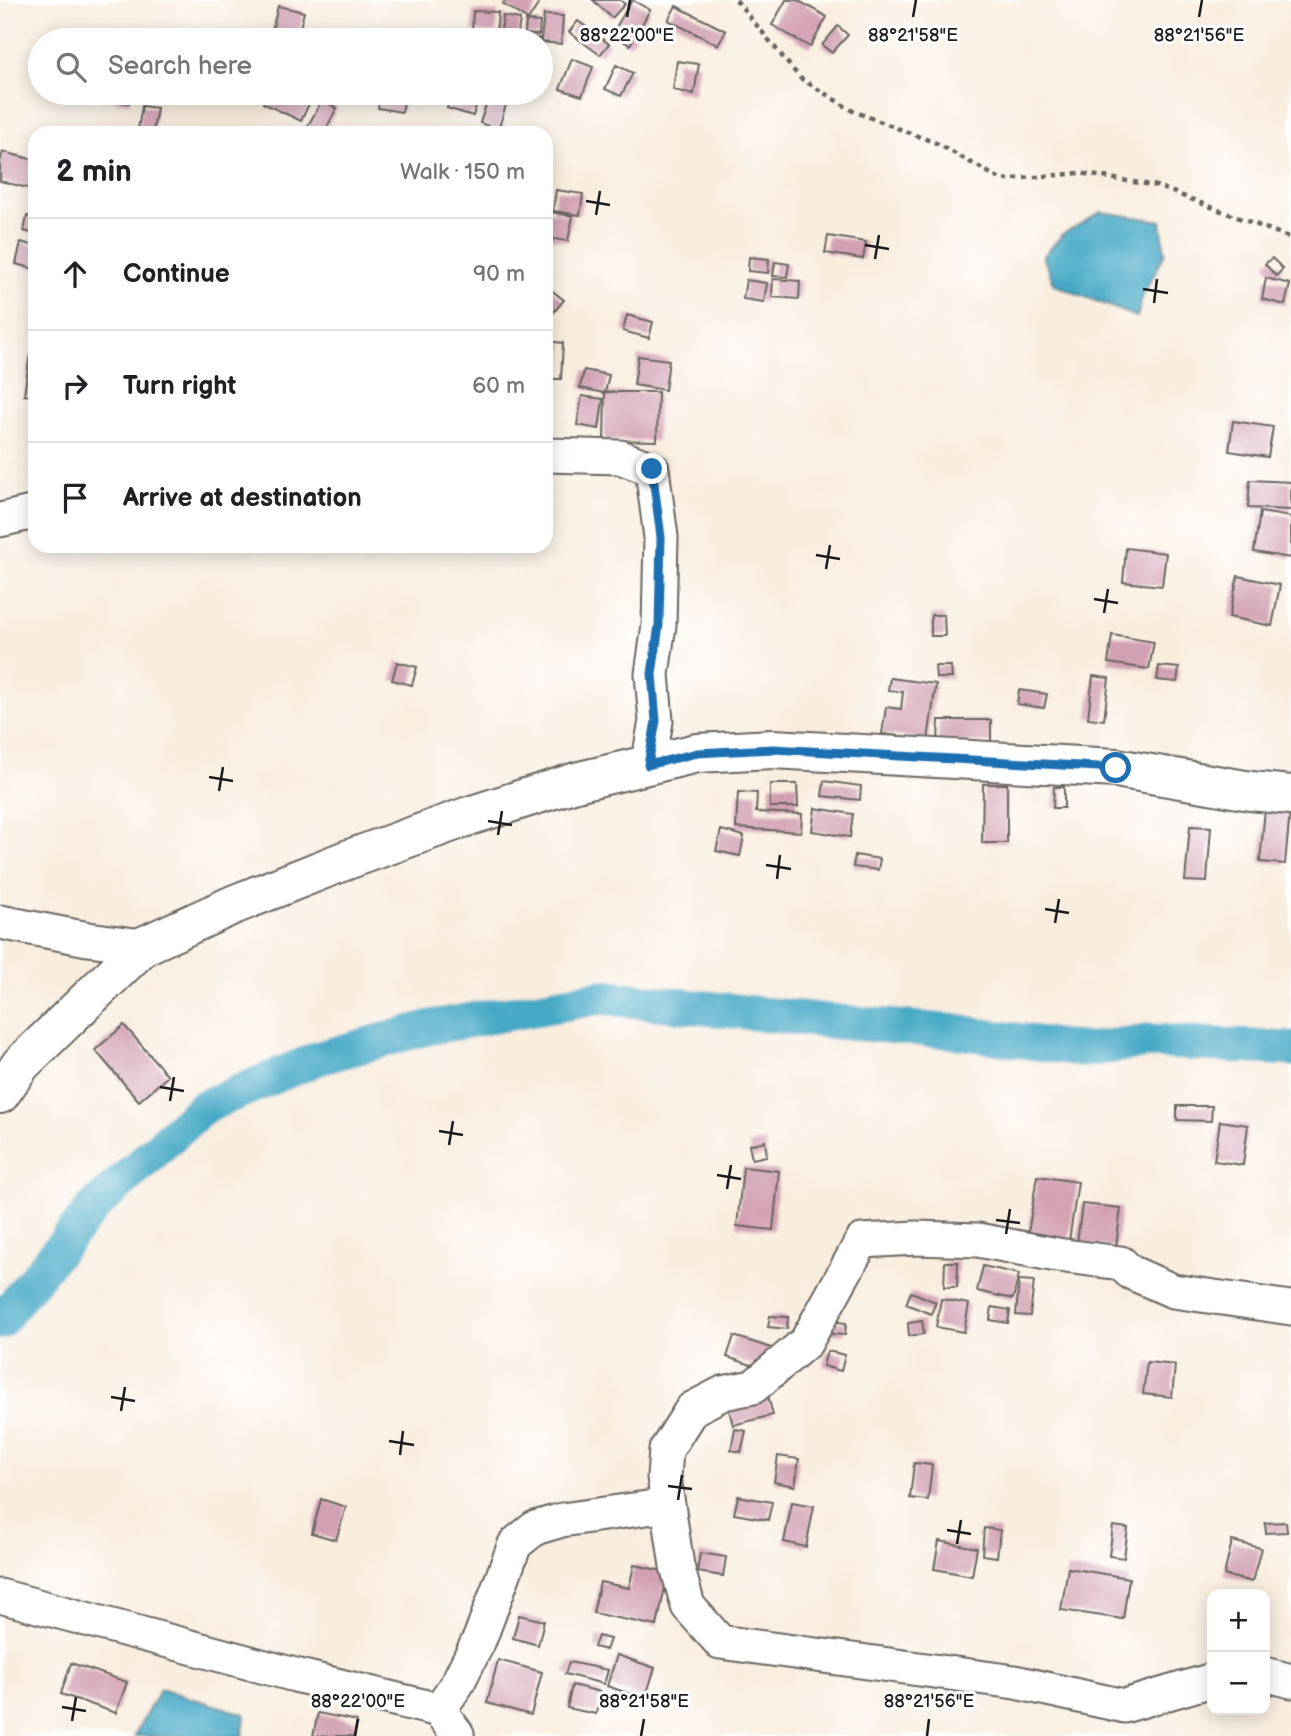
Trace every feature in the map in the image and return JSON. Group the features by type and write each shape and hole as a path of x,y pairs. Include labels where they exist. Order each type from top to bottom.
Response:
{"street":[{"path":"553,455 620,457 652,469 661,537 659,625 652,674 656,721 648,765"},
{"path":"0,520 28,514"},
{"path":"0,1094 21,1064 143,946 344,861 469,816 576,782 697,753 786,750 1116,768 1251,791 1291,795"},
{"path":"0,922 88,939 143,946"},
{"path":"1207,1681 1125,1706 1015,1682 720,1642 688,1606 677,1566 668,1506 664,1477 666,1450 692,1409 723,1393 753,1387 806,1342 862,1241 916,1238 978,1240 1057,1255 1121,1263 1130,1272 1173,1291 1291,1308"},
{"path":"0,1596 295,1675 448,1723 457,1684 480,1638 516,1544 535,1528 562,1520 668,1506"},
{"path":"1270,1675 1291,1681"}],"path":[{"path":"736,0 800,78 853,111 936,144 1002,180 1080,173 1157,186 1291,237"}],"water":[{"path":"1101,212 1161,221 1165,253 1143,295 1137,317 1055,285 1043,257 1063,234"},
{"path":"160,1689 245,1714 243,1736 134,1736"}],"building":[{"path":"506,0 541,0 528,20 503,4"},
{"path":"593,0 620,0 625,4 612,18"},
{"path":"632,0 650,10 630,45 612,34"},
{"path":"786,0 797,0 827,17 810,47 772,25"},
{"path":"278,6 304,12 300,28 273,28"},
{"path":"676,6 726,31 718,45 668,20"},
{"path":"473,11 498,12 496,28 472,28"},
{"path":"544,15 563,16 561,44 553,43 553,28 542,28"},
{"path":"503,16 520,19 519,28 502,28"},
{"path":"526,21 540,22 540,28 525,28"},
{"path":"578,21 609,44 600,55 569,32"},
{"path":"838,26 848,35 832,53 822,45"},
{"path":"572,59 593,67 582,96 560,89"},
{"path":"677,61 699,64 694,94 673,90"},
{"path":"616,65 633,73 621,96 605,89"},
{"path":"267,105 308,105 301,121"},
{"path":"319,105 337,108 328,126 308,126"},
{"path":"379,105 403,105 402,112 378,108"},
{"path":"448,105 476,105 473,116 447,108"},
{"path":"486,105 506,105 499,126 480,123"},
{"path":"142,106 157,108 154,126 139,126"},
{"path":"3,152 28,158 28,188 0,181"},
{"path":"556,190 583,194 580,215 553,211"},
{"path":"553,212 573,216 568,241 553,239"},
{"path":"27,216 28,216 28,232 24,231"},
{"path":"828,236 866,242 863,259 825,253"},
{"path":"21,242 28,244 28,267 16,264"},
{"path":"749,257 769,259 768,273 748,271"},
{"path":"1272,258 1283,269 1276,276 1265,264"},
{"path":"775,262 789,264 787,277 773,276"},
{"path":"1266,278 1290,284 1285,305 1262,299"},
{"path":"773,279 800,281 799,299 772,297"},
{"path":"746,280 767,283 764,302 743,299"},
{"path":"553,291 564,300 553,313"},
{"path":"627,315 653,322 649,338 623,331"},
{"path":"553,342 563,343 561,379 553,379"},
{"path":"638,356 669,360 665,390 634,385"},
{"path":"28,368 28,395 24,395"},
{"path":"584,370 609,375 605,393 580,388"},
{"path":"605,392 658,392 657,441 604,440"},
{"path":"582,396 603,399 599,429 577,425"},
{"path":"1233,421 1273,427 1268,457 1229,451"},
{"path":"1250,480 1291,482 1291,510 1248,508"},
{"path":"1260,512 1291,517 1291,558 1254,552"},
{"path":"1126,548 1166,553 1162,586 1123,582"},
{"path":"1238,576 1280,585 1272,626 1229,617"},
{"path":"931,615 944,615 945,636 931,636"},
{"path":"1112,635 1154,642 1149,669 1108,663"},
{"path":"397,662 417,667 412,685 392,680"},
{"path":"935,666 951,666 952,678 936,678"},
{"path":"1159,666 1179,668 1177,682 1157,680"},
{"path":"1093,676 1109,678 1104,720 1088,718"},
{"path":"890,678 936,684 928,740 882,734 886,707 901,709 903,692 888,690"},
{"path":"1019,690 1047,694 1044,708 1017,704"},
{"path":"939,720 991,720 991,743 938,742"},
{"path":"824,781 861,786 860,800 822,796"},
{"path":"770,784 797,784 798,807 770,807"},
{"path":"983,784 1007,784 1007,843 982,843"},
{"path":"1054,787 1064,787 1064,808 1053,808"},
{"path":"738,792 757,793 756,812 802,814 801,832 736,828"},
{"path":"815,808 853,814 850,837 812,831"},
{"path":"1265,809 1290,811 1285,864 1260,862"},
{"path":"1190,826 1211,827 1207,882 1185,881"},
{"path":"721,830 744,836 740,856 716,851"},
{"path":"855,855 880,859 878,870 853,867"},
{"path":"124,1025 168,1076 139,1101 95,1050"},
{"path":"1177,1106 1212,1106 1211,1121 1177,1120"},
{"path":"1220,1121 1248,1125 1243,1165 1214,1161"},
{"path":"765,1141 767,1156 752,1159 749,1145"},
{"path":"743,1167 779,1171 773,1230 737,1226"},
{"path":"1037,1176 1078,1182 1069,1241 1028,1234"},
{"path":"1082,1204 1121,1208 1116,1247 1077,1243"},
{"path":"945,1262 958,1262 957,1287 944,1287"},
{"path":"983,1266 1019,1274 1013,1299 977,1291"},
{"path":"1019,1280 1034,1281 1030,1316 1016,1315"},
{"path":"911,1292 936,1302 931,1314 906,1304"},
{"path":"941,1299 969,1304 964,1332 936,1327"},
{"path":"992,1307 1010,1310 1008,1323 990,1320"},
{"path":"770,1316 788,1317 787,1329 768,1327"},
{"path":"832,1321 846,1323 845,1335 831,1334"},
{"path":"922,1321 924,1334 909,1336 908,1323"},
{"path":"734,1336 771,1348 764,1369 727,1357"},
{"path":"827,1351 845,1355 841,1371 823,1366"},
{"path":"1147,1362 1175,1365 1172,1397 1143,1394"},
{"path":"768,1396 773,1415 733,1425 728,1406"},
{"path":"735,1429 746,1431 741,1452 731,1450"},
{"path":"778,1456 799,1459 795,1486 774,1482"},
{"path":"914,1463 932,1465 928,1500 910,1498"},
{"path":"738,1496 772,1502 768,1520 734,1514"},
{"path":"321,1499 346,1507 336,1540 312,1533"},
{"path":"792,1502 814,1506 806,1547 784,1542"},
{"path":"1286,1522 1287,1532 1266,1533 1265,1523"},
{"path":"1113,1526 1128,1528 1124,1558 1109,1556"},
{"path":"984,1528 1000,1530 997,1557 982,1555"},
{"path":"939,1541 977,1548 972,1576 934,1569"},
{"path":"1232,1541 1261,1548 1252,1582 1224,1575"},
{"path":"700,1553 726,1557 723,1576 697,1572"},
{"path":"634,1565 668,1572 657,1626 593,1613 600,1582 629,1588"},
{"path":"1068,1568 1129,1578 1123,1619 1061,1610"},
{"path":"519,1615 544,1621 538,1645 513,1638"},
{"path":"598,1636 610,1639 606,1650 594,1647"},
{"path":"617,1655 655,1668 645,1699 607,1686"},
{"path":"498,1660 542,1672 531,1715 487,1703"},
{"path":"569,1662 608,1670 604,1684 565,1674"},
{"path":"71,1663 127,1682 116,1713 61,1694"},
{"path":"572,1685 601,1692 596,1714 567,1708"},
{"path":"318,1713 357,1721 354,1736 313,1736"}],"waterway":[{"path":"0,1322 94,1207 203,1107 319,1058 427,1028 601,997 958,1032 1086,1050 1148,1041 1291,1049"}],"route":[{"path":"652,469 661,537 659,625 652,674 656,721 648,765 697,753 773,749 1116,768"}]}
